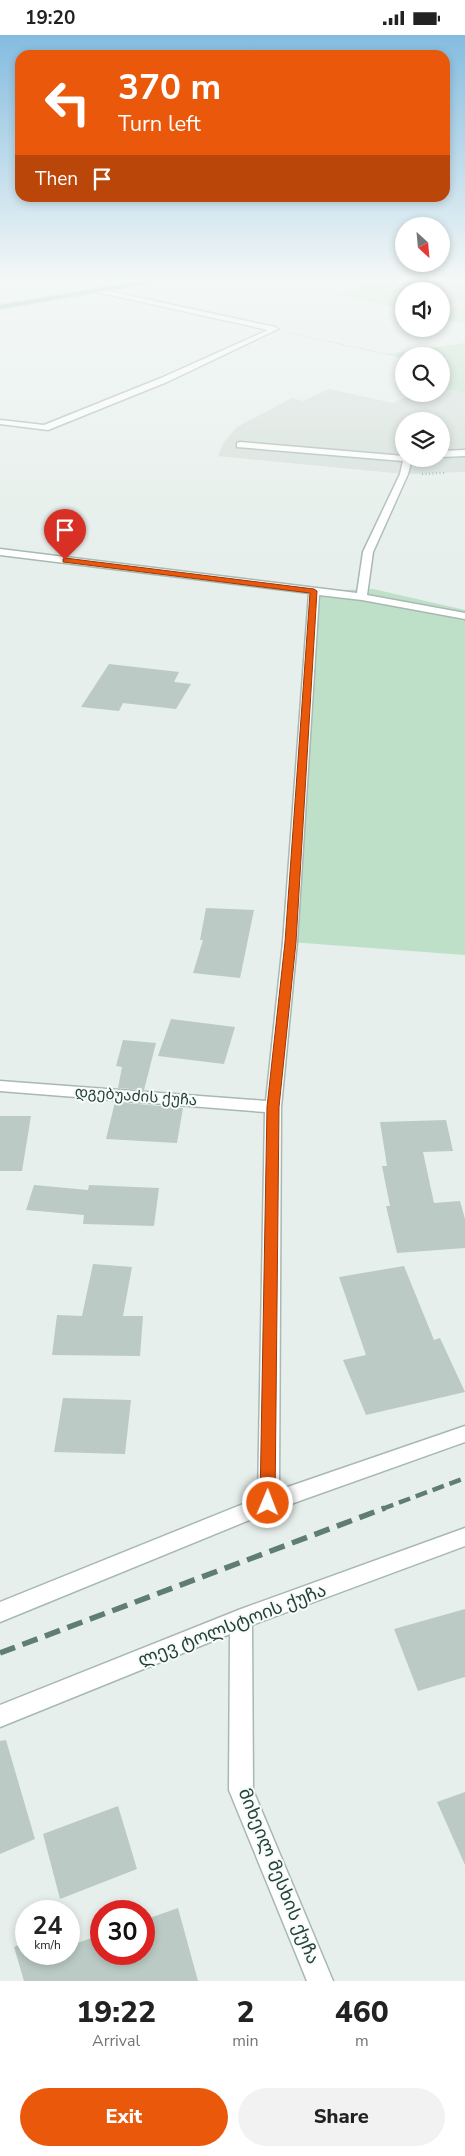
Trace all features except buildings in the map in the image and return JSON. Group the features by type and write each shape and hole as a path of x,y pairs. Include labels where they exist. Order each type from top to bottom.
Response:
{"street":[{"path":"0,422 45,428 180,373"},
{"path":"240,445 395,458"},
{"path":"450,454 465,453"},
{"path":"362,597 368,552 406,467"},
{"path":"0,552 362,597 465,616"},
{"path":"268,1503 273,1107 290,942 314,591"},
{"name":"დგებუაძის ქუჩა","path":"0,1086 273,1107"},
{"path":"0,1613 268,1503 465,1434"},
{"name":"ლევ ტოლსტოის ქუჩა","path":"0,1716 241,1619 465,1537"},
{"name":"მიხეილ მესხის ქუჩა","path":"241,1619 241,1791 320,1981"}],"path":[{"path":"404,475 448,473"}],"shaded area":[{"path":"329,389 393,403 450,402 450,390 465,393 465,472 404,474 218,456 224,442 237,427 292,398 303,401"}],"green space":[{"path":"450,373 465,373 465,393 450,390"},
{"path":"373,589 465,610 465,955 290,942 314,591"}],"railway":[{"path":"382,1509 465,1478"},
{"path":"0,1653 385,1508"}],"route":[{"path":"65,560 314,591 290,942 273,1107 268,1503"}]}
